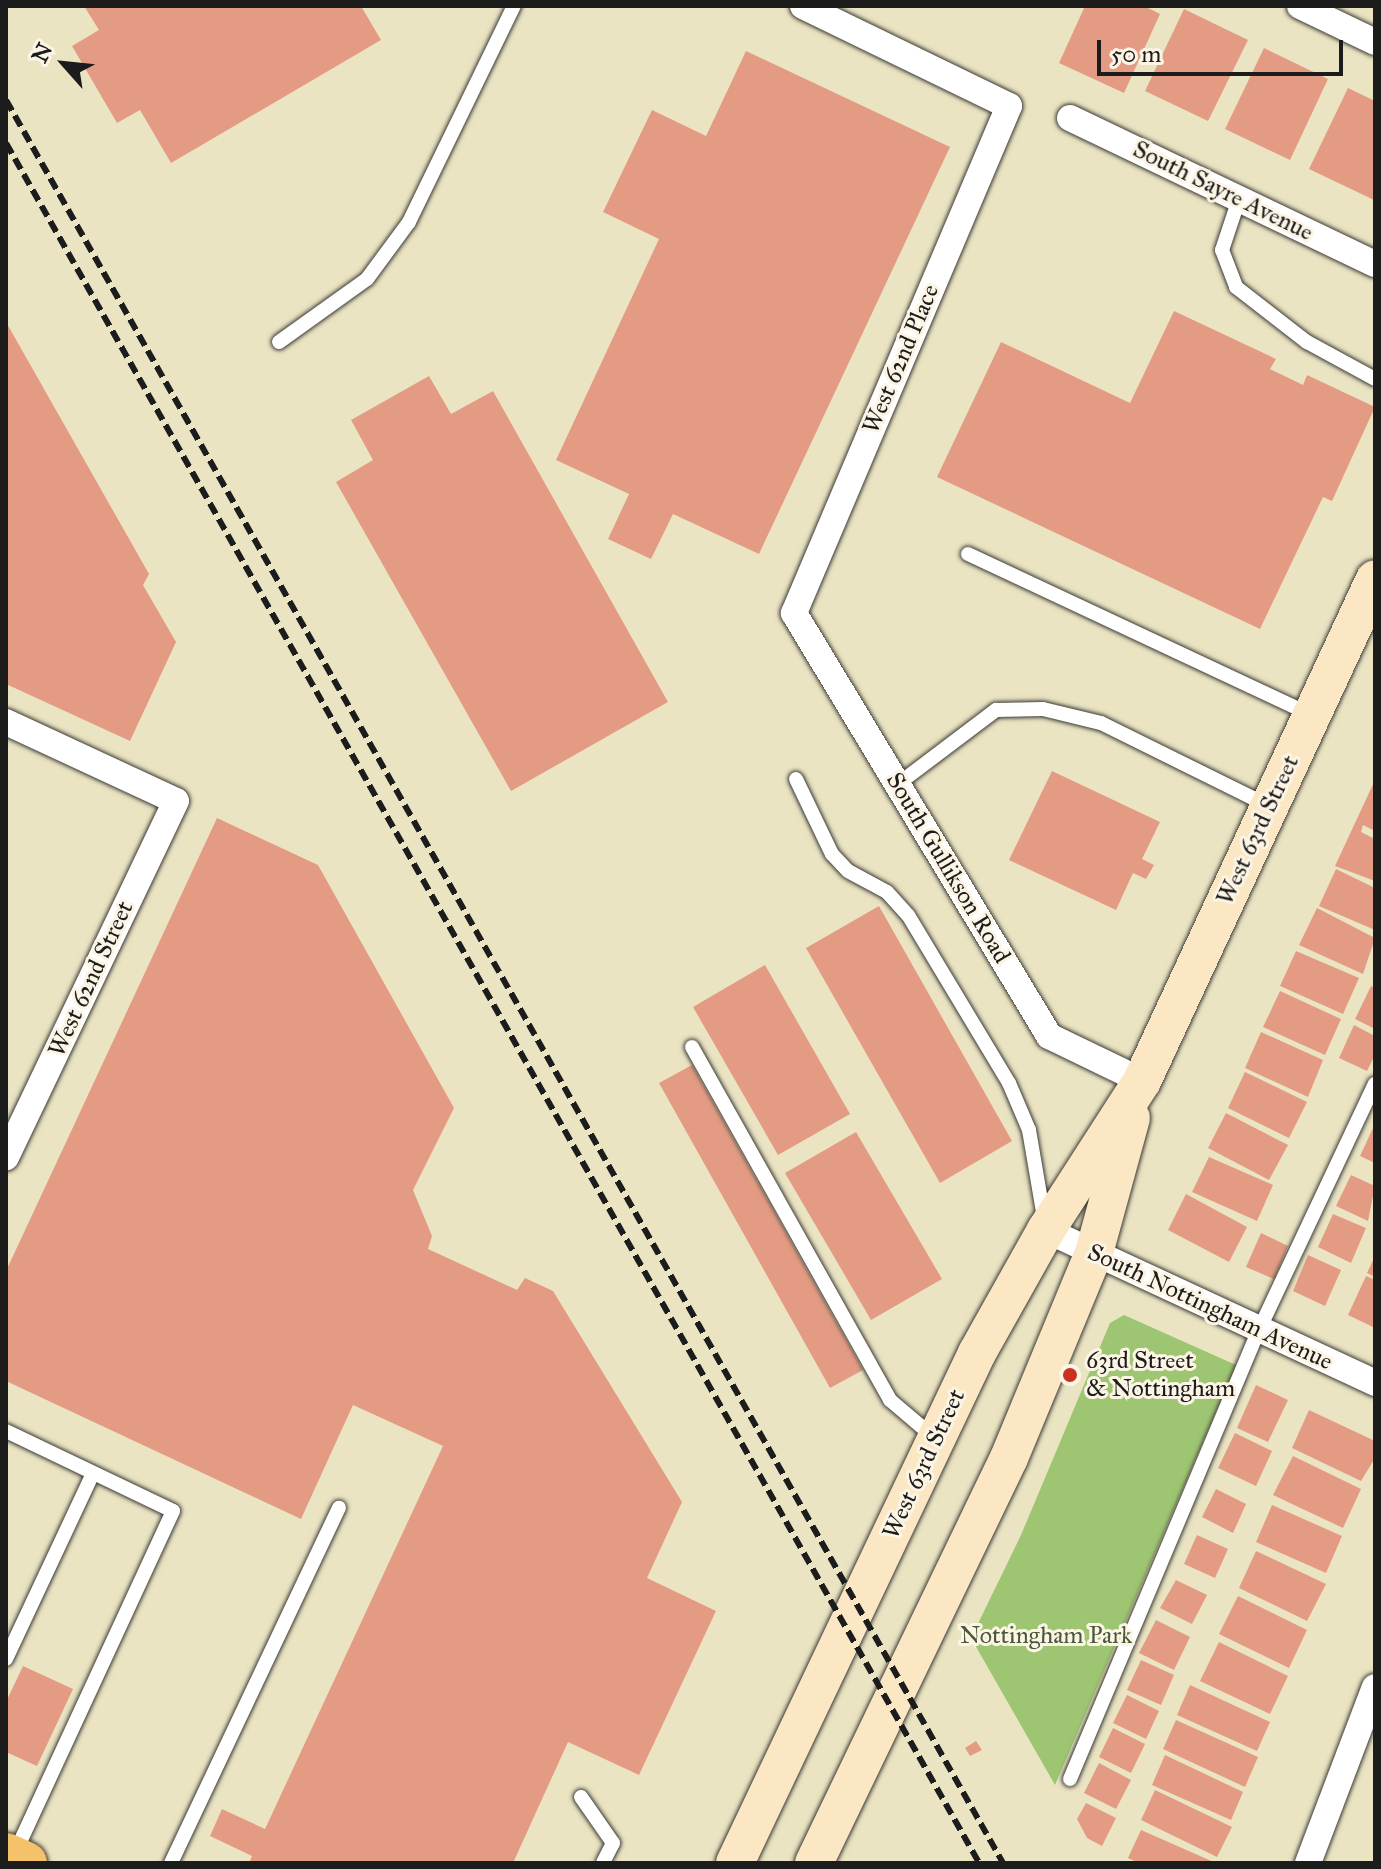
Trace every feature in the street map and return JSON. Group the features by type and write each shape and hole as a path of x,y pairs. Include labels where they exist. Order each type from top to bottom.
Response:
{"main road":[{"name":"West 63rd Street","path":"735,1863 936,1439 1046,1230 1142,1081 1375,579"},
{"name":"West 63rd Street","path":"814,1863 1009,1458 1094,1253 1142,1081"}],"street":[{"name":"West 62nd Place","path":"794,613 1009,106 803,6"},
{"path":"1300,6 1375,42"},
{"name":"South Sayre Avenue","path":"1070,118 1375,264"},
{"name":"South Gullikson Road","path":"794,613 1049,1036 1142,1081"},
{"name":"West 62nd Street","path":"6,722 176,801 6,1158"},
{"name":"South Nottingham Avenue","path":"1046,1230 1375,1383"},
{"path":"1308,1863 1375,1687"}],"lane":[{"path":"279,342 367,279 409,222 514,6"},
{"path":"1239,199 1222,250 1236,287 1307,342 1375,379"},
{"path":"968,554 1311,715"},
{"path":"898,784 996,710 1043,709 1101,723 1269,806"},
{"path":"796,779 832,854 848,871 887,892 908,915 1009,1083 1029,1130 1046,1230"},
{"path":"692,1047 890,1400 936,1439"},
{"path":"1070,1779 1259,1330 1375,1084"},
{"path":"6,1431 173,1511 15,1858"},
{"path":"6,1659 93,1473"},
{"path":"171,1863 339,1508"},
{"path":"581,1797 613,1843 603,1863"}],"green space":[{"name":"Nottingham Park","path":"1124,1315 1236,1365 1055,1785 971,1638 1021,1535 1110,1323"}],"building":[{"path":"84,6 361,6 381,40 171,163 140,110 117,123 72,46 99,30"},
{"path":"1085,6 1144,6 1160,14 1124,93 1059,63"},
{"path":"1184,9 1248,40 1208,121 1145,91"},
{"path":"1264,48 1328,79 1290,160 1225,129"},
{"path":"746,51 950,147 759,554 673,514 651,559 608,539 629,494 556,460 659,239 603,212 652,110 706,136"},
{"path":"1348,88 1375,101 1374,200 1309,169"},
{"path":"1174,311 1276,359 1270,369 1303,385 1307,375 1375,407 1332,501 1323,497 1260,629 937,477 1001,342 1130,403"},
{"path":"6,322 149,574 143,585 176,642 130,741 6,684"},
{"path":"429,376 451,414 493,391 668,702 511,791 336,482 373,460 351,420"},
{"path":"1052,771 1160,822 1142,859 1154,865 1146,879 1133,873 1116,910 1009,860"},
{"path":"1375,780 1375,831 1363,825 1361,832 1375,839 1375,881 1335,866"},
{"path":"217,818 318,865 454,1108 413,1190 432,1236 428,1249 517,1290 525,1278 553,1291 682,1502 647,1578 716,1611 639,1775 568,1742 513,1863 249,1863 252,1856 210,1836 222,1809 265,1829 443,1446 353,1405 301,1519 6,1381 6,1271"},
{"path":"1336,869 1375,888 1375,930 1319,906"},
{"path":"879,906 1012,1141 940,1183 806,948"},
{"path":"1317,908 1375,938 1363,974 1299,945"},
{"path":"1296,951 1359,978 1343,1014 1280,986"},
{"path":"765,965 850,1114 778,1155 693,1007"},
{"path":"1371,986 1375,988 1375,1029 1355,1019"},
{"path":"1280,991 1341,1019 1325,1055 1263,1027"},
{"path":"1354,1025 1375,1036 1375,1055 1367,1071 1339,1058"},
{"path":"1261,1032 1323,1060 1308,1097 1245,1068"},
{"path":"692,1065 863,1370 830,1388 659,1083"},
{"path":"1245,1072 1307,1102 1289,1138 1228,1108"},
{"path":"1226,1113 1288,1145 1269,1180 1208,1148"},
{"path":"1375,1129 1375,1163 1360,1156"},
{"path":"856,1132 942,1279 871,1320 785,1173"},
{"path":"1209,1157 1273,1185 1257,1221 1192,1192"},
{"path":"1351,1175 1375,1186 1368,1221 1336,1206"},
{"path":"1186,1194 1247,1227 1229,1262 1168,1230"},
{"path":"1333,1214 1366,1228 1351,1263 1318,1247"},
{"path":"1261,1233 1288,1246 1274,1279 1246,1267"},
{"path":"1308,1255 1341,1270 1325,1306 1293,1291"},
{"path":"1375,1256 1375,1277 1367,1273"},
{"path":"1366,1276 1375,1280 1375,1328 1348,1315"},
{"path":"1256,1385 1288,1400 1268,1442 1237,1428"},
{"path":"1309,1410 1375,1441 1375,1458 1361,1481 1292,1448"},
{"path":"1235,1433 1272,1451 1256,1486 1218,1468"},
{"path":"1293,1456 1361,1489 1343,1528 1273,1495"},
{"path":"1216,1489 1246,1504 1233,1533 1202,1517"},
{"path":"1272,1505 1342,1536 1326,1573 1256,1542"},
{"path":"1197,1535 1228,1549 1215,1578 1184,1564"},
{"path":"1256,1551 1326,1584 1307,1621 1239,1588"},
{"path":"1176,1580 1207,1595 1192,1624 1160,1608"},
{"path":"1238,1596 1307,1630 1289,1668 1219,1634"},
{"path":"1156,1620 1190,1637 1174,1670 1139,1653"},
{"path":"1219,1642 1288,1676 1270,1714 1200,1681"},
{"path":"1141,1660 1174,1675 1161,1705 1127,1690"},
{"path":"23,1666 73,1689 37,1766 6,1752 6,1702"},
{"path":"1190,1685 1270,1722 1257,1751 1177,1715"},
{"path":"1127,1695 1159,1711 1146,1739 1113,1723"},
{"path":"1176,1720 1258,1757 1245,1787 1163,1749"},
{"path":"1113,1728 1145,1744 1131,1773 1099,1757"},
{"path":"976,1741 982,1750 970,1756 965,1748"},
{"path":"1165,1755 1243,1792 1231,1820 1152,1785"},
{"path":"1099,1763 1131,1780 1116,1809 1084,1793"},
{"path":"1155,1790 1232,1827 1217,1857 1141,1820"},
{"path":"1086,1803 1116,1818 1102,1846 1087,1838 1077,1819"},
{"path":"1141,1830 1216,1863 1139,1863 1128,1858"}],"railway":[{"path":"6,100 1003,1863"},
{"path":"6,143 979,1863"}],"place":[{"name":"63rd Street & Nottingham","path":"1070,1375"}]}
